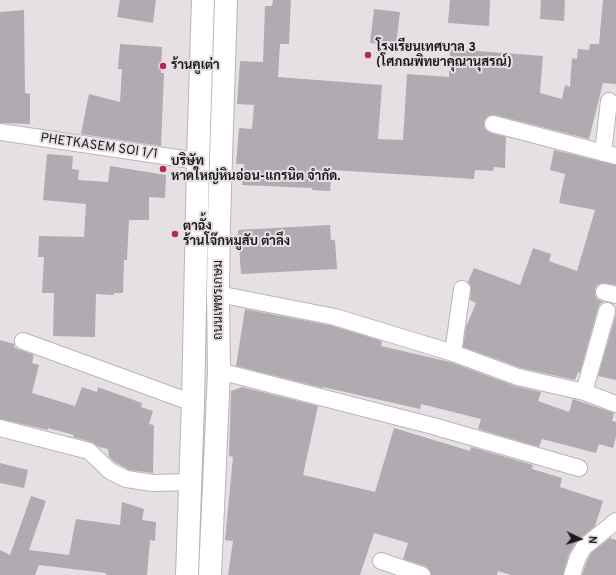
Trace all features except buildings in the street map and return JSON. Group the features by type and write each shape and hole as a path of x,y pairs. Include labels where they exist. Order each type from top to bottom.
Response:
{"main road":[{"name":"ถนนเพชรเกษม","path":"187,575 193,403 203,0"},
{"name":"ถนนเพชรเกษม","path":"210,575 219,371 219,221 226,0"},
{"path":"197,220 219,221"}],"street":[{"path":"493,124 610,154 609,101"},
{"name":"PHETKASEM SOI 1/1","path":"0,132 198,161"},
{"path":"453,353 462,288"},
{"path":"218,294 335,317 453,353 518,377 584,392 616,404"},
{"path":"584,392 607,311"},
{"path":"23,340 193,403"},
{"path":"219,371 434,426 579,468"},
{"path":"0,428 89,451 110,471 126,479 153,483 190,482"},
{"path":"572,575 580,552 589,542 616,521"},
{"path":"381,561 422,575"}],"place":[{"name":"โรงเรียนเทศบาล 3 (โศภณพิทยาคุณานุสรณ์)","path":"368,55"},
{"name":"ร้านคูเต่า","path":"163,66"},
{"name":"บริษัท หาดใหญ่หินอ่อน-แกรนิต จำกัด.","path":"163,169"},
{"name":"ตาฉั้ง ร้านโจ๊กหมูสับ ตำลึง","path":"175,234"}]}
